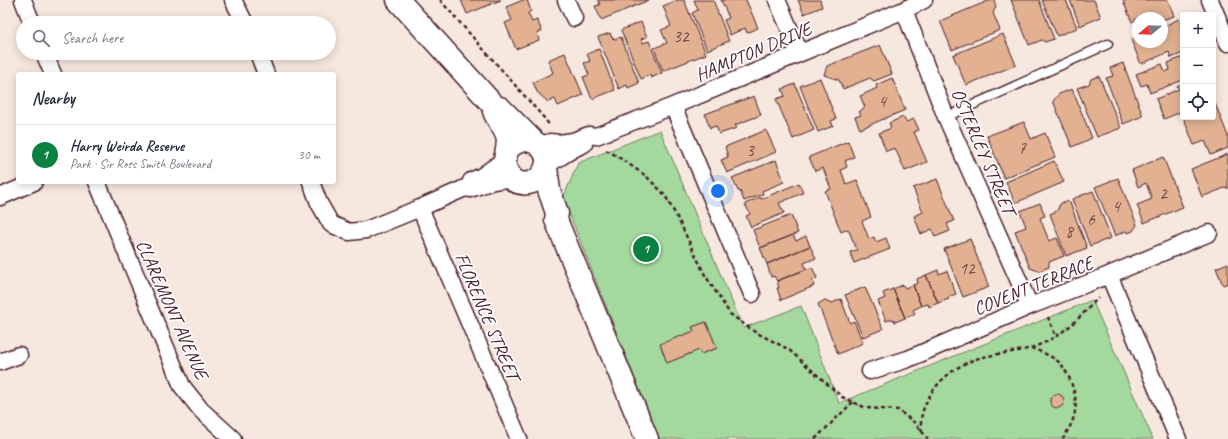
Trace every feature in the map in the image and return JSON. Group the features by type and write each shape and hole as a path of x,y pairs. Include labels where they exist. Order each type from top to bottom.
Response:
{"street":[{"path":"23,0 29,16"},
{"path":"233,0 241,16"},
{"path":"398,0 495,107 500,108 544,150 549,190 556,212 556,220 647,439"},
{"path":"566,0 574,18"},
{"path":"777,0 800,53"},
{"name":"HAMPTON DRIVE","path":"544,150 550,142 566,142 589,135 596,136 904,10 924,0"},
{"path":"1210,0 1228,43"},
{"name":"OSTERLEY STREET","path":"904,10 946,117 1030,306"},
{"path":"47,60 52,72"},
{"path":"261,60 265,72"},
{"path":"672,106 752,294"},
{"path":"495,107 494,112 507,137 512,168 539,198 550,216 556,220"},
{"path":"512,168 512,145 522,140 544,150"},
{"path":"512,168 531,182 538,180 543,174 544,150"},
{"path":"312,184 319,203 331,224 349,232 366,230 465,188 470,189 489,182 512,168"},
{"path":"0,197 29,184"},
{"name":"CLAREMONT AVENUE","path":"98,184 182,386 201,410 234,439"},
{"name":"FLORENCE STREET","path":"420,208 519,439"},
{"name":"COVENT TERRACE","path":"870,371 908,359 1030,306 1109,276 1209,233"},
{"path":"1109,276 1178,439"},
{"path":"0,362 19,355"}],"lane":[{"path":"946,117 1108,44"}],"path":[{"path":"440,0 546,119 544,150"},
{"path":"923,433 921,425 923,408 933,390 944,378 969,362 980,358 1030,348 1056,337 1081,316 1099,296"},
{"path":"1048,316 1056,337"},
{"path":"1030,348 1048,355 1060,364 1070,381 1076,399 1075,412 1071,425 1063,439"},
{"path":"815,439 853,402"}],"green space":[{"path":"660,130 743,328 801,306 839,403 1092,300 1153,439 659,439 563,198 578,163"}],"building":[{"path":"461,0 501,0 467,14"},
{"path":"523,0 527,0 531,11 528,13 532,22 537,20 542,31 537,33 539,40 516,49 505,23 512,20 506,7"},
{"path":"598,0 649,0 601,20 595,6 600,5"},
{"path":"678,0 684,0 706,54 663,71 654,48 667,43 661,30 671,26 663,6"},
{"path":"694,0 713,0 729,41 707,50 692,13 698,10"},
{"path":"721,0 746,0 758,28 747,33 745,28 730,35 724,20 729,18"},
{"path":"798,0 820,0 822,7 804,14"},
{"path":"994,0 996,7 993,13 1000,30 952,50 940,21 988,1"},
{"path":"1011,0 1039,0 1054,39 1045,42 1042,40 1029,45"},
{"path":"1042,0 1066,0 1077,28 1057,36"},
{"path":"1070,0 1094,0 1101,17 1080,26"},
{"path":"1168,0 1174,16 1168,18 1168,12 1132,12 1132,22 1123,1"},
{"path":"1179,19 1180,21 1180,54 1171,58 1169,52 1141,64 1134,48 1168,48 1168,24"},
{"path":"641,22 647,37 641,39 643,43 649,41 662,73 651,78 650,75 641,79 621,30"},
{"path":"610,33 612,38 616,39 621,37 639,83 628,88 627,85 619,89 598,37"},
{"path":"1003,34 1016,65 966,85 953,55"},
{"path":"880,45 892,74 874,81 870,78 843,89 839,80 824,75 827,66"},
{"path":"599,49 615,90 592,99 583,77 589,75 584,63 590,61 587,54"},
{"path":"565,53 583,95 558,106 555,99 548,102 537,92 533,82 553,73 548,60"},
{"path":"1180,58 1180,81 1150,93 1147,84 1141,86 1136,74 1162,64 1165,72 1170,70 1168,63"},
{"path":"1123,63 1143,116 1123,124 1106,78 1113,76 1110,68"},
{"path":"1099,76 1121,128 1097,137 1077,88 1089,84 1091,79"},
{"path":"820,78 836,119 831,121 833,126 818,132 800,86"},
{"path":"892,78 905,110 860,129 855,117 861,115 859,112 865,107 860,96 877,88 876,85"},
{"path":"795,84 814,130 793,139 776,99 785,96 782,89"},
{"path":"1180,84 1180,112 1164,119 1156,99 1179,89 1177,86"},
{"path":"1072,89 1092,138 1072,147 1053,101 1059,94"},
{"path":"754,96 761,115 735,125 737,128 719,134 716,126 710,128 705,114"},
{"path":"1216,106 1228,136 1228,148 1211,155 1205,141 1194,145 1184,120 1216,120"},
{"path":"903,117 906,122 914,119 919,130 914,132 927,162 905,171 895,148 886,151 879,133 891,128 889,123"},
{"path":"1024,122 1031,139 1045,133 1055,157 1004,178 987,136"},
{"path":"766,130 776,152 727,173 721,160 728,157 725,147"},
{"path":"848,141 854,157 845,161 847,167 841,170 846,184 857,180 871,217 862,221 869,239 874,237 876,242 886,238 890,249 854,263 850,252 857,250 848,229 841,232 825,191 831,189 823,168 815,171 809,157"},
{"path":"1228,154 1228,189 1227,187 1202,197 1191,169"},
{"path":"1163,157 1183,207 1144,223 1137,205 1152,199 1146,183 1138,187 1132,170"},
{"path":"776,160 784,182 762,191 763,194 744,201 732,178"},
{"path":"1054,161 1064,182 1015,203 1006,182"},
{"path":"1118,178 1137,225 1133,231 1128,233 1126,231 1115,236 1095,187"},
{"path":"937,179 954,221 947,224 950,231 935,237 932,229 921,234 914,216 923,212 913,188"},
{"path":"799,183 803,193 779,203 784,213 751,227 746,216 750,214 745,204"},
{"path":"1093,191 1111,238 1090,246 1072,199"},
{"path":"1065,201 1070,203 1087,248 1066,256 1050,214 1057,211 1060,204"},
{"path":"1040,203 1045,216 1040,218 1049,241 1057,238 1064,256 1049,262 1049,267 1039,271 1030,268 1015,231 1026,227 1020,211"},
{"path":"791,215 798,233 760,248 753,230"},
{"path":"793,235 796,241 806,236 810,246 767,264 760,248"},
{"path":"970,239 989,287 963,297 944,249"},
{"path":"810,246 816,258 804,263 806,269 777,281 774,276 771,277 767,264"},
{"path":"1228,263 1228,283 1223,285 1216,268"},
{"path":"812,267 817,278 812,281 814,286 781,300 777,288 779,288 777,281"},
{"path":"938,270 939,274 947,271 956,294 948,297 949,299 938,303 926,275"},
{"path":"926,275 938,303 929,307 928,304 921,306 913,285 918,283 917,279"},
{"path":"903,285 905,288 913,285 921,306 913,310 915,314 905,318 893,289"},
{"path":"865,287 883,329 863,337 845,295"},
{"path":"893,289 905,318 895,322 893,319 886,321 878,301 885,298 883,293"},
{"path":"841,299 850,323 854,321 863,343 838,354 818,304 825,300 832,303"},
{"path":"706,322 717,348 701,354 699,350 667,363 660,344 694,331 692,327"},
{"path":"1057,394 1062,396 1064,401 1062,406 1057,408 1052,406 1050,401 1052,396"}],"place":[{"name":"Harry Weirda Reserve","path":"646,249"}]}
